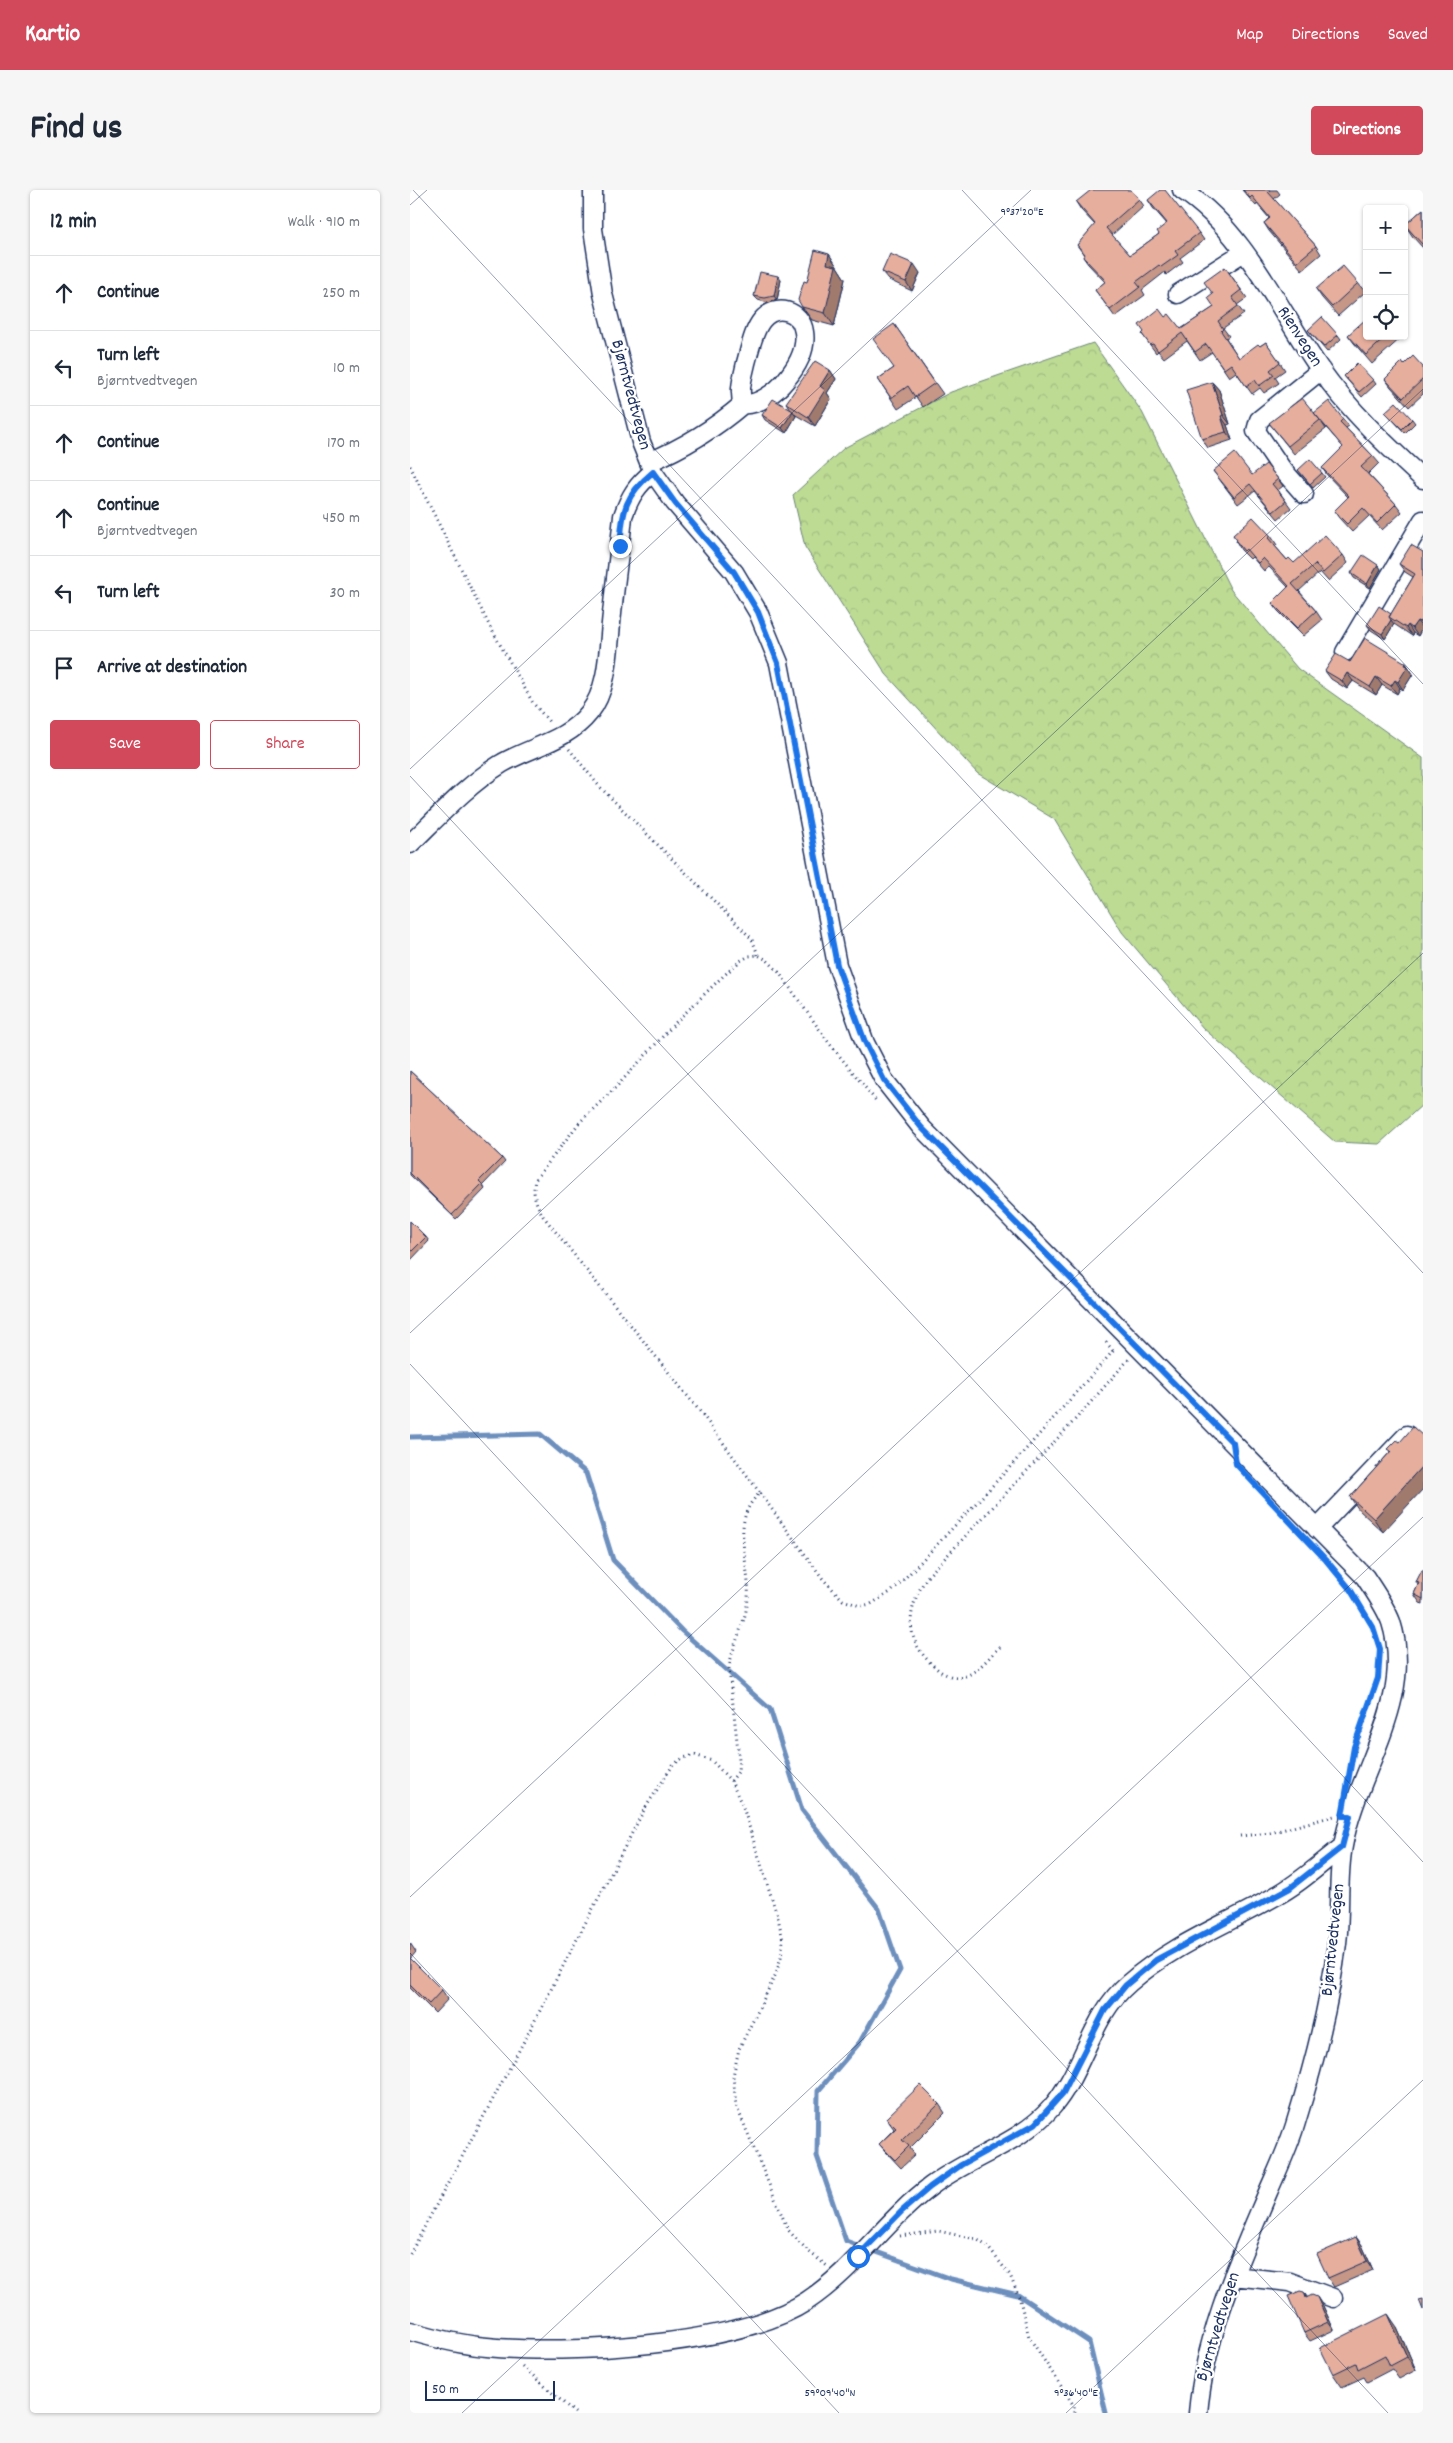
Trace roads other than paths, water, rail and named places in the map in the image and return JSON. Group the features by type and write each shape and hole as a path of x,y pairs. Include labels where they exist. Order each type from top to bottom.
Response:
{"street":[{"name":"Bjørntvedtvegen","path":"593,190 593,229 603,294 639,433 651,467 675,503 734,572 758,612 778,663 837,965 865,1042 884,1080 921,1127 1140,1347 1364,1577 1378,1596 1391,1622 1398,1670 1394,1693 1350,1816 1342,1847 1337,1940 1332,1982 1310,2074 1295,2126 1233,2276 1208,2356 1198,2413"},
{"name":"Rienvegen","path":"1182,190 1207,209 1244,252 1321,370 1368,426 1423,479"},
{"path":"1178,294 1244,252"},
{"path":"410,844 473,785 500,765 561,737 580,723 590,712 598,699 607,664 623,516 629,497 651,467 666,455 709,431 743,404 749,405 771,394 792,373 800,359 805,333 797,317 789,311 773,311 761,321 755,334 740,390 743,404"},
{"path":"1304,494 1282,469 1256,431 1259,420 1321,370"},
{"path":"1345,652 1423,520"},
{"path":"1318,1529 1410,1431"},
{"path":"410,2331 483,2347 506,2349 549,2350 626,2346 730,2330 766,2320 796,2308 839,2274 902,2211 930,2187 961,2165 1025,2131 1041,2118 1063,2093 1105,2010 1126,1985 1156,1960 1290,1888 1342,1847"},
{"path":"1233,2276 1290,2282 1333,2298"}],"waterway":[{"path":"410,1437 540,1434 586,1473 613,1560 682,1631 770,1709 802,1810 879,1909 900,1970 860,2042 818,2091 817,2156 846,2241 951,2279 1018,2295 1089,2342 1106,2413"}]}
